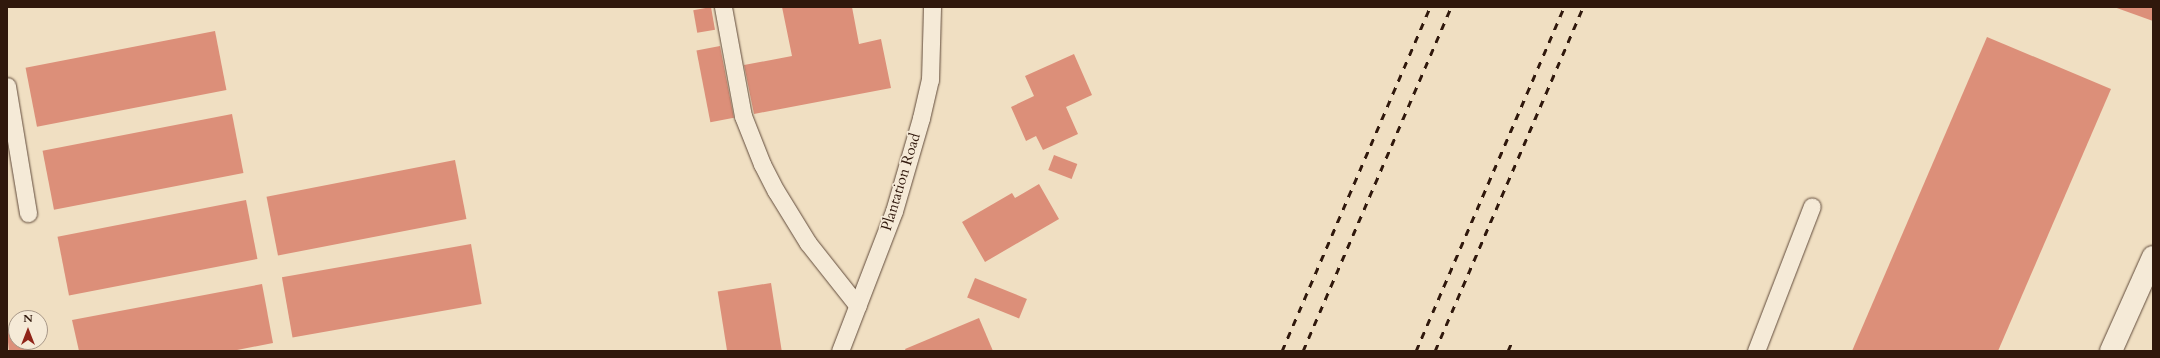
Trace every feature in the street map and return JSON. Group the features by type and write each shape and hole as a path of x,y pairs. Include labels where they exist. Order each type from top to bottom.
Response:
{"street":[{"path":"2111,351 2153,257"}],"lane":[{"path":"722,7 743,116 762,164 791,217 808,243 858,306"},
{"name":"Plantation Road","path":"840,351 894,211 926,99 932,51 932,7"},
{"path":"7,86 28,213"},
{"path":"1756,351 1812,206"}],"building":[{"path":"711,7 715,30 697,33 693,10"},
{"path":"782,7 852,7 859,44 881,39 891,88 754,114 744,65 792,56"},
{"path":"2114,7 2153,7 2153,21"},
{"path":"215,31 226,90 37,127 26,68"},
{"path":"1987,37 2111,89 1998,351 1852,351"},
{"path":"720,46 734,118 710,122 696,51"},
{"path":"1074,54 1092,95 1066,107 1078,134 1043,150 1036,136 1026,141 1011,107 1034,96 1025,76"},
{"path":"232,114 243,173 54,210 43,151"},
{"path":"1054,155 1077,164 1072,179 1048,170"},
{"path":"455,160 466,219 278,256 267,197"},
{"path":"1039,184 1059,219 985,262 962,222 1012,193 1015,198"},
{"path":"246,200 257,259 69,296 58,237"},
{"path":"471,244 482,304 293,337 282,277"},
{"path":"975,278 1027,299 1019,318 967,297"},
{"path":"771,283 782,351 727,351 718,291"},
{"path":"262,284 273,343 232,351 79,351 72,320"},
{"path":"979,318 993,351 906,351 905,349"},
{"path":"9,350 28,351 9,351"}],"railway":[{"path":"1282,351 1430,7"},
{"path":"1303,351 1451,7"},
{"path":"1416,351 1564,7"},
{"path":"1435,351 1583,7"},
{"path":"1508,351 1513,339"}]}
